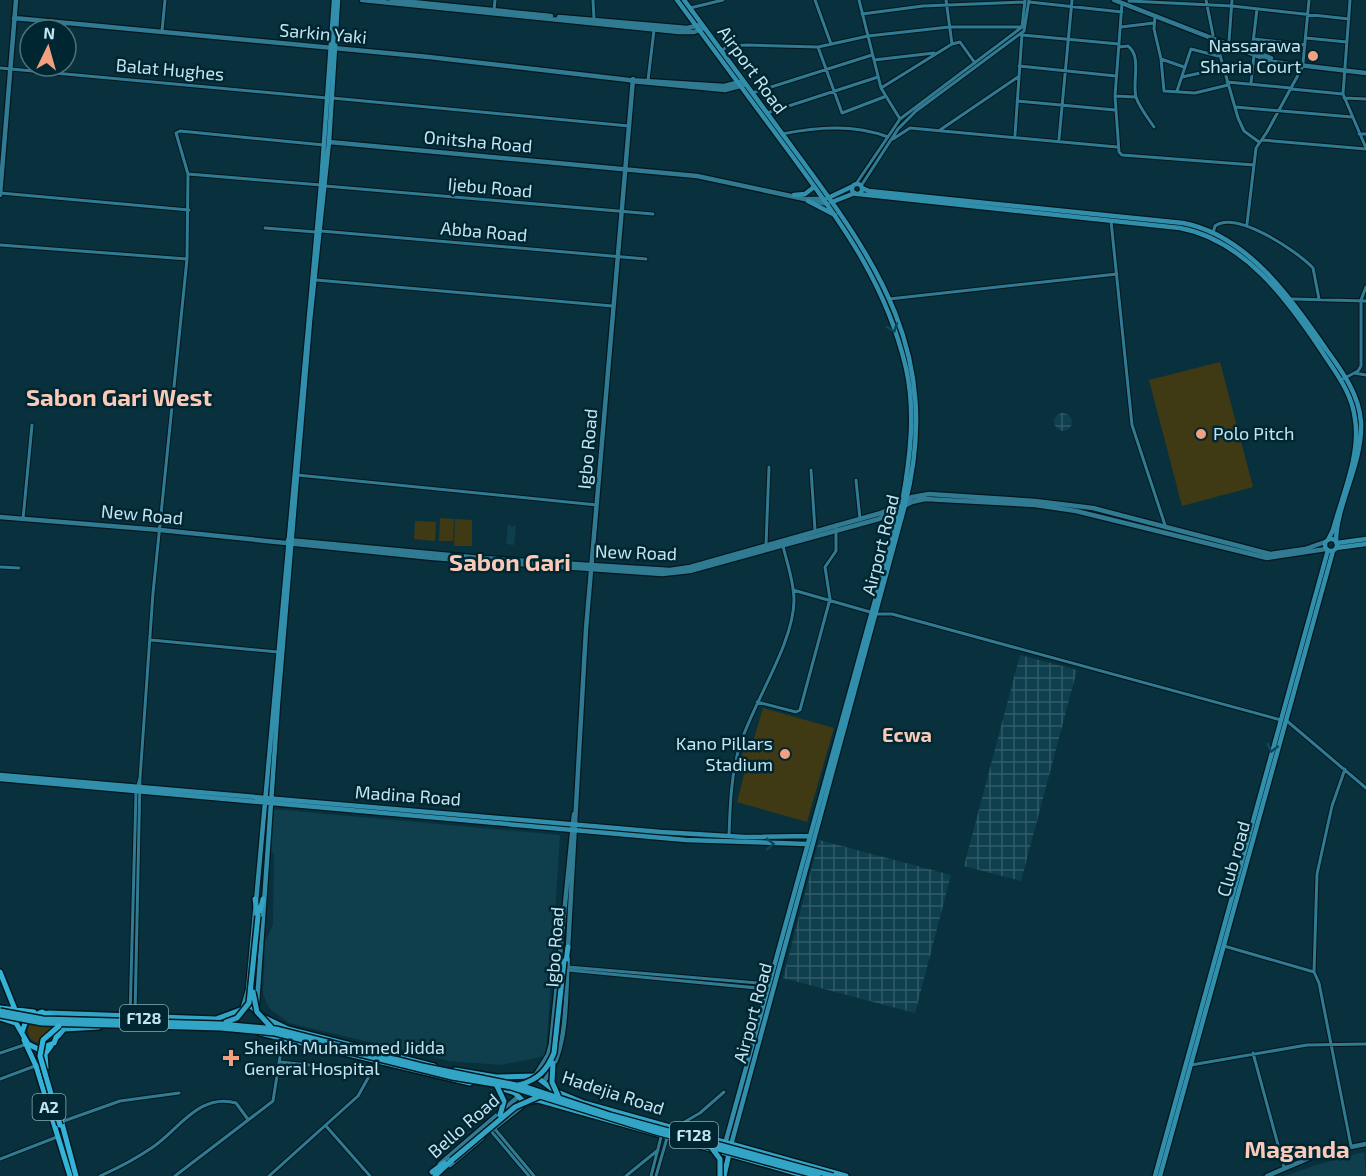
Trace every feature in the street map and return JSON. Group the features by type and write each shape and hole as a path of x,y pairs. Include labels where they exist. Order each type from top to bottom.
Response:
{"highway":[{"path":"1,974 22,1030"},
{"path":"0,1013 16,1011 44,1013 57,1023 56,1040 45,1054 44,1063"},
{"path":"0,1013 16,1023 22,1030"},
{"path":"22,1030 31,1014 44,1013"},
{"path":"60,1025 43,1040 40,1056 61,1124"},
{"name":"A2","path":"22,1030 36,1066 70,1176"},
{"path":"26,1042 38,1049 56,1040"},
{"name":"A2","path":"44,1063 76,1176"}],"main road":[{"path":"336,0 323,185 278,652 256,1009 261,1016 288,1029 440,1068 496,1077 535,1076"},
{"name":"Airport Road","path":"677,0 721,51 742,84 767,112 875,267 891,299 909,368 916,422 912,474 815,836 728,1145"},
{"name":"Airport Road","path":"684,0 700,27 814,187 828,201 862,255 909,368"},
{"path":"828,201 858,186"},
{"path":"856,194 858,186"},
{"path":"856,194 858,186"},
{"path":"858,186 869,191 1183,223 1212,236 1268,274 1292,299 1343,378 1359,408 1363,435 1327,541"},
{"path":"794,195 805,194 814,187"},
{"path":"828,201 856,194 1111,221 1187,230 1212,236 1263,276 1281,294 1343,378 1350,398 1355,418 1354,462 1333,547 1280,719 1220,949 1155,1176"},
{"path":"808,201 836,215"},
{"path":"246,1032 235,1022 248,990 255,899 268,801 288,542 297,475 306,350 316,280 318,231"},
{"path":"1333,547 1366,539"},
{"path":"1327,541 1333,547"},
{"path":"1327,541 1333,547"},
{"path":"1333,547 1366,544"},
{"name":"Club road","path":"1160,1176 1160,1165 1190,1066 1220,949 1287,722 1333,547"},
{"name":"Airport Road","path":"728,1145 808,836 875,613"},
{"name":"Madina Road","path":"1,777 268,801 729,836 815,836"},
{"name":"Madina Road","path":"460,816 574,831 729,843 813,843"},
{"path":"255,899 259,916 254,1004 260,1017 276,1029"},
{"path":"221,1024 237,1018 249,1003 263,899"},
{"path":"559,1098 551,1076 559,1036 566,965 565,947"},
{"path":"518,1085 541,1076 551,1060 559,1023 566,965"},
{"name":"F128","path":"44,1013 216,1019 242,1008 256,1009"},
{"path":"0,1013 43,1019 221,1024 276,1029 432,1068 518,1085 648,1126 833,1176"},
{"path":"0,1013 21,1020 60,1025 198,1027 275,1033 452,1077 496,1084 609,1119 818,1176"},
{"path":"253,1032 261,1023 261,1016"},
{"name":"F128","path":"56,1040 64,1029 75,1027 253,1032 517,1095 527,1102 540,1098"},
{"name":"F128","path":"535,1076 545,1083"},
{"path":"517,1095 516,1084 522,1078"},
{"path":"433,1175 515,1107 544,1095 545,1083"},
{"name":"Hadejia Road","path":"545,1083 566,1097 728,1145 846,1176"},
{"path":"452,1159 502,1112 503,1096 496,1084"},
{"name":"Hadejia Road","path":"540,1098 664,1138 806,1176"},
{"path":"721,1176 728,1145"},
{"path":"710,1146 720,1160 721,1176"}],"street":[{"path":"16,0 0,194 189,210"},
{"path":"162,31 165,0"},
{"path":"362,0 654,30 700,27"},
{"path":"393,0 436,2 564,18 700,27"},
{"path":"494,11 495,0"},
{"path":"593,0 594,20"},
{"path":"690,8 723,0"},
{"path":"815,0 831,44"},
{"path":"859,0 884,97 904,124"},
{"path":"1059,140 1063,70 1072,0"},
{"path":"1114,0 1232,6 1349,19"},
{"path":"1206,0 1227,84 1244,131 1260,141 1366,148"},
{"path":"1229,41 1232,0"},
{"path":"1247,224 1254,152 1280,111 1303,65 1309,0"},
{"path":"1350,0 1343,96 1366,148"},
{"path":"862,14 946,2 1027,1 1122,12"},
{"path":"858,186 890,139 900,119 1022,27 1027,1"},
{"path":"890,139 916,111 1022,34 1027,26 1027,1"},
{"path":"946,2 952,44"},
{"path":"1127,2 1122,12 1114,96 1117,147 1122,155 1254,165"},
{"path":"1127,2 1155,16 1229,41 1253,53"},
{"path":"1127,2 1273,62 1366,71"},
{"path":"1251,84 1257,9"},
{"path":"1155,16 1154,23 1164,91 1205,92 1227,84 1251,84 1366,99"},
{"name":"Sarkin Yaki","path":"14,18 514,65 633,81 648,80 724,86 742,84"},
{"path":"1121,27 1154,23"},
{"path":"721,51 728,46 747,45 818,47 868,36 949,27 1022,27"},
{"path":"648,80 654,30"},
{"path":"1022,34 1128,46 1132,49 1135,61 1136,97 1154,126"},
{"path":"1015,136 1022,34"},
{"path":"1306,38 1347,42"},
{"path":"1254,39 1305,45"},
{"path":"881,88 952,44 960,42 975,63"},
{"path":"818,47 842,112 884,97"},
{"path":"1177,92 1191,49 1220,56"},
{"path":"874,60 936,53"},
{"path":"752,93 872,55"},
{"path":"1161,59 1184,67"},
{"path":"1019,66 1116,76"},
{"name":"Balat Hughes","path":"0,68 629,126"},
{"path":"1182,77 1223,68"},
{"path":"767,112 878,77"},
{"path":"939,131 1018,77"},
{"path":"633,81 725,90 742,84"},
{"name":"Igbo Road","path":"535,1076 548,1056 551,1044 565,947 612,306 619,257 633,81"},
{"path":"1114,96 1136,97"},
{"path":"1017,101 1115,110"},
{"path":"1235,106 1352,117"},
{"path":"782,134 840,127 872,131 890,139 901,136 910,128 1117,147"},
{"name":"Onitsha Road","path":"188,174 176,133 180,131 626,168 706,177 802,198"},
{"path":"1359,134 1366,135"},
{"path":"132,1017 139,790 150,640 187,259 188,174"},
{"name":"Ijebu Road","path":"188,174 653,214"},
{"path":"802,198 828,201"},
{"path":"802,198 808,201 828,201"},
{"path":"1111,221 1132,425 1166,530"},
{"path":"1212,236 1217,224 1247,224 1309,264 1316,276 1319,299"},
{"name":"Abba Road","path":"265,228 646,259"},
{"path":"0,245 187,259"},
{"path":"883,301 1117,274"},
{"path":"316,280 612,306"},
{"path":"1343,378 1361,366 1366,287"},
{"path":"1292,299 1364,301"},
{"path":"1352,373 1366,375"},
{"path":"23,519 32,425"},
{"path":"766,545 769,467"},
{"path":"811,470 815,530"},
{"path":"297,475 597,505"},
{"path":"856,480 860,519"},
{"path":"904,504 925,499 1035,505 1108,517 1270,556 1333,547"},
{"name":"New Road","path":"722,560 766,545 836,527 904,504"},
{"name":"New Road","path":"0,517 592,568 679,571 783,544 815,530 884,517 904,504"},
{"path":"757,702 796,712 800,710 830,599 825,567 836,551 836,527"},
{"path":"1270,556 1305,549 1327,541"},
{"path":"729,843 738,753 757,702 784,643 793,608 793,590 783,544"},
{"path":"0,567 19,568"},
{"path":"793,590 875,613 892,614 1018,646 1280,719 1287,722 1366,788"},
{"path":"150,640 278,652"},
{"path":"1345,769 1332,806 1317,874 1314,972 1319,983 1351,1146"},
{"path":"1220,949 1314,972"},
{"path":"566,965 768,986"},
{"name":"Igbo Road","path":"545,1083 555,1066 560,1045 566,965"},
{"path":"175,1176 275,1098 284,1038"},
{"path":"0,1053 26,1042"},
{"path":"1190,1066 1307,1045 1366,1044"},
{"path":"1253,1053 1284,1167"},
{"path":"280,1062 339,1068"},
{"path":"269,1176 365,1089 377,1062"},
{"path":"0,1079 44,1063"},
{"path":"673,1129 700,1113 724,1092"},
{"path":"61,1124 120,1101 179,1093"},
{"name":"Bello Road","path":"433,1175 517,1095"},
{"path":"100,1176 153,1147 179,1122 207,1105 218,1101 236,1103 248,1119"},
{"name":"Bello Road","path":"433,1175 527,1102"},
{"path":"326,1126 370,1176"},
{"path":"492,1129 529,1176"},
{"path":"492,1129 534,1176"},
{"path":"0,1159 58,1136"},
{"path":"626,1176 658,1150 664,1138"},
{"path":"656,1176 664,1138"},
{"path":"1266,1176 1284,1167 1351,1146 1366,1144"},
{"path":"651,1176 658,1161 658,1150"}],"shaded area":[{"name":"Polo Pitch","path":"1220,362 1253,487 1182,506 1149,380"},
{"path":"1063,413 1069,416 1072,422 1069,428 1063,431 1057,428 1054,422 1057,416"},
{"path":"440,518 454,519 453,541 439,541"},
{"path":"455,519 472,520 472,546 454,546"},
{"path":"415,521 436,522 435,541 414,539"},
{"path":"508,524 512,527 516,525 514,545 506,544"},
{"path":"1020,655 1077,670 1021,881 964,866"},
{"name":"Kano Pillars Stadium","path":"763,708 834,728 807,822 737,802 746,767 739,765 746,741 753,742"},
{"path":"272,809 560,835 546,1056 500,1065 449,1061 289,1023 269,1008 263,994 265,941 273,925 274,854 269,849"},
{"path":"819,840 951,875 915,1013 783,978"},
{"path":"40,1019 48,1023 52,1031 48,1039 40,1043 32,1039 28,1031 32,1023"},
{"path":"1364,1152 1366,1176 1285,1176 1316,1165"}],"place":[{"name":"Nassarawa Sharia Court","path":"1313,56"},
{"name":"Polo Pitch","path":"1201,434"},
{"name":"Kano Pillars Stadium","path":"785,754"},
{"name":"Sheikh Muhammed Jidda General Hospital","path":"231,1058"}],"district":[{"name":"Sabon Gari West","path":"119,398"},
{"name":"Sabon Gari","path":"510,563"},
{"name":"Ecwa","path":"907,735"},
{"name":"Maganda","path":"1297,1150"}]}
